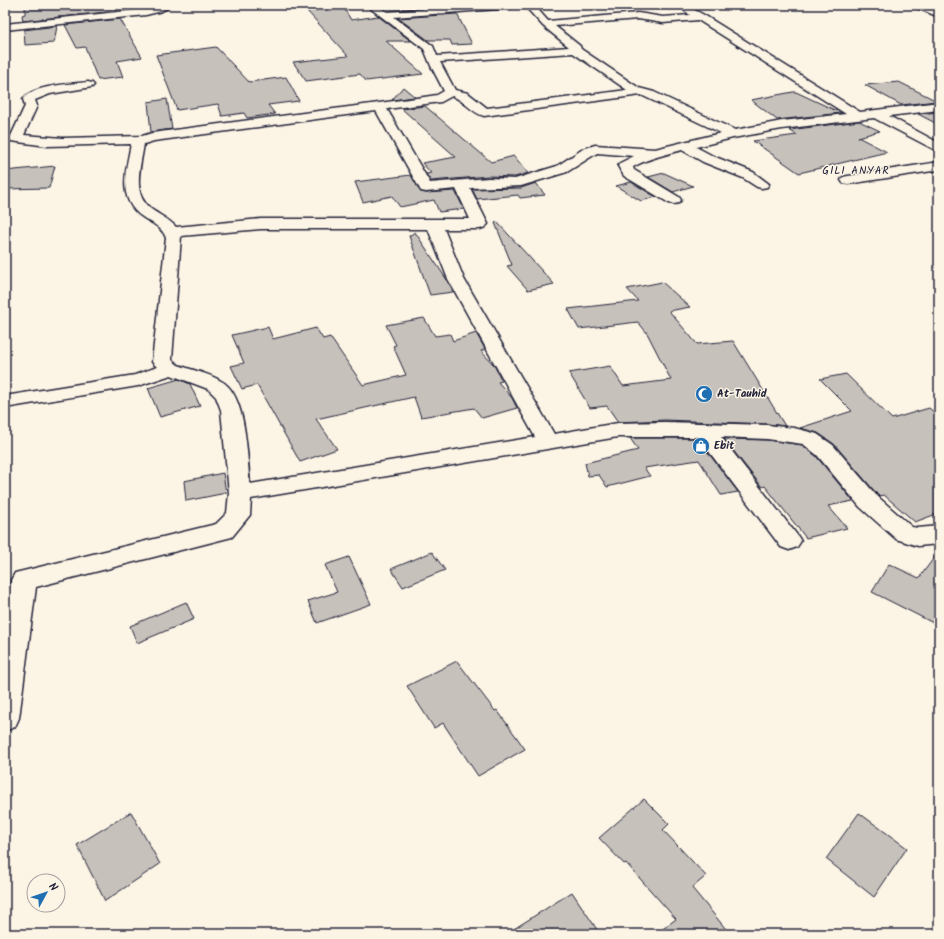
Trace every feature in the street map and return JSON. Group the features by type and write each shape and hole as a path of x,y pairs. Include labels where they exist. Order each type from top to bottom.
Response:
{"street":[{"path":"5,27 146,12 159,9 167,5"},
{"path":"378,10 511,5"},
{"path":"529,5 546,24 576,48 575,50 617,79 640,92 650,94 734,134"},
{"path":"681,5 858,116"},
{"path":"918,5 931,9 939,14"},
{"path":"378,10 429,48 450,92 464,96 484,112 640,92"},
{"path":"546,24 638,16 663,20 701,17"},
{"path":"433,59 575,50"},
{"path":"88,85 46,92 32,96 29,99 31,106 11,138 36,142 116,139 142,140 193,131 441,98 450,92"},
{"path":"674,200 629,173 625,166 637,159 655,153 734,134 782,125 939,106"},
{"path":"380,107 426,188 488,182 516,183 562,169 595,149 655,153"},
{"path":"876,114 939,148"},
{"path":"5,718 14,582 224,531 238,515 240,493 231,410 225,395 215,385 171,369 162,362 174,238 173,232 165,224 145,213 136,203 131,190 138,142 142,140"},
{"path":"684,146 708,160 748,175 762,184"},
{"path":"848,180 939,166"},
{"path":"173,232 261,224 480,224 461,185"},
{"path":"434,224 456,279 548,442"},
{"path":"5,402 138,380 171,369"},
{"path":"240,493 618,430 767,432 794,435 810,439 825,450 868,501 904,533 918,537 939,535"},
{"path":"704,430 789,541"}],"building":[{"path":"25,5 112,5 116,11 60,17 59,15 59,17 23,21 22,15 25,14"},
{"path":"320,5 342,5 351,20 378,16 411,41 386,41 423,74 366,81 360,74 306,81 293,62 348,56 307,11 323,9"},
{"path":"398,5 453,5 404,9"},
{"path":"457,14 472,44 452,45 450,40 428,40 398,18"},
{"path":"120,19 142,57 117,61 123,77 98,80 85,47 77,48 65,25"},
{"path":"57,26 54,43 25,45 24,30"},
{"path":"216,47 249,82 286,77 299,101 268,105 275,114 247,118 244,113 222,116 218,104 177,110 156,55"},
{"path":"899,82 937,101 901,105 865,85"},
{"path":"403,87 415,97 392,100"},
{"path":"796,92 841,113 777,120 751,100"},
{"path":"167,99 172,129 151,132 148,102"},
{"path":"425,106 491,162 514,156 528,173 515,177 488,176 431,181 426,174 431,173 422,163 456,157 402,109"},
{"path":"939,112 939,125 918,114"},
{"path":"859,121 880,131 858,137 887,152 799,173 753,141 797,135 789,130"},
{"path":"55,166 49,188 5,189 5,171"},
{"path":"664,173 693,186 673,192 648,177"},
{"path":"411,175 421,192 455,191 464,209 439,212 434,200 400,207 392,196 363,202 355,182"},
{"path":"631,182 656,197 641,201 616,186"},
{"path":"536,183 545,195 520,198 518,195 477,199 472,189 521,188"},
{"path":"497,222 554,284 528,290 507,266 512,265 495,223"},
{"path":"415,232 449,283 453,292 430,295 409,236"},
{"path":"662,282 690,307 669,311 697,344 733,341 785,426 665,420 618,422 607,406 590,408 569,373 610,366 623,386 671,380 647,333 638,322 579,329 568,309 638,301 627,289"},
{"path":"424,318 435,336 450,334 453,341 476,333 485,349 481,351 494,365 502,381 498,382 512,398 517,408 482,418 474,408 421,417 414,397 316,419 337,449 300,462 257,385 242,389 231,366 244,363 232,335 268,327 273,339 316,328 323,339 330,337 363,385 406,375 393,346 396,345 386,325"},
{"path":"846,374 892,419 929,408 939,416 939,513 915,522 884,495 879,496 834,444 818,433 800,428 852,411 820,379"},
{"path":"179,379 190,384 200,406 160,417 148,388"},
{"path":"630,438 697,438 738,492 721,495 699,460 644,468 650,476 607,487 599,475 588,476 585,463 638,450"},
{"path":"724,439 767,440 802,445 816,456 853,501 828,506 847,528 806,538 765,486 762,487"},
{"path":"223,473 226,493 186,501 184,481"},
{"path":"939,551 939,626 872,592 889,564 919,578"},
{"path":"432,552 445,570 403,587 391,569"},
{"path":"349,557 371,604 317,623 308,601 337,592 325,565"},
{"path":"186,602 194,619 137,643 130,626"},
{"path":"457,661 495,711 497,710 525,749 478,776 443,723 434,728 407,686"},
{"path":"644,799 669,824 663,830 706,876 692,888 730,934 656,934 676,919 626,863 624,864 599,838"},
{"path":"131,812 160,864 105,901 77,845"},
{"path":"859,813 907,848 874,897 826,859"},
{"path":"572,892 600,934 506,934"}],"place":[{"name":"At-Tauhid","path":"704,394"},
{"name":"Ebit","path":"701,446"}],"district":[{"name":"GILI ANYAR","path":"856,171"}]}
